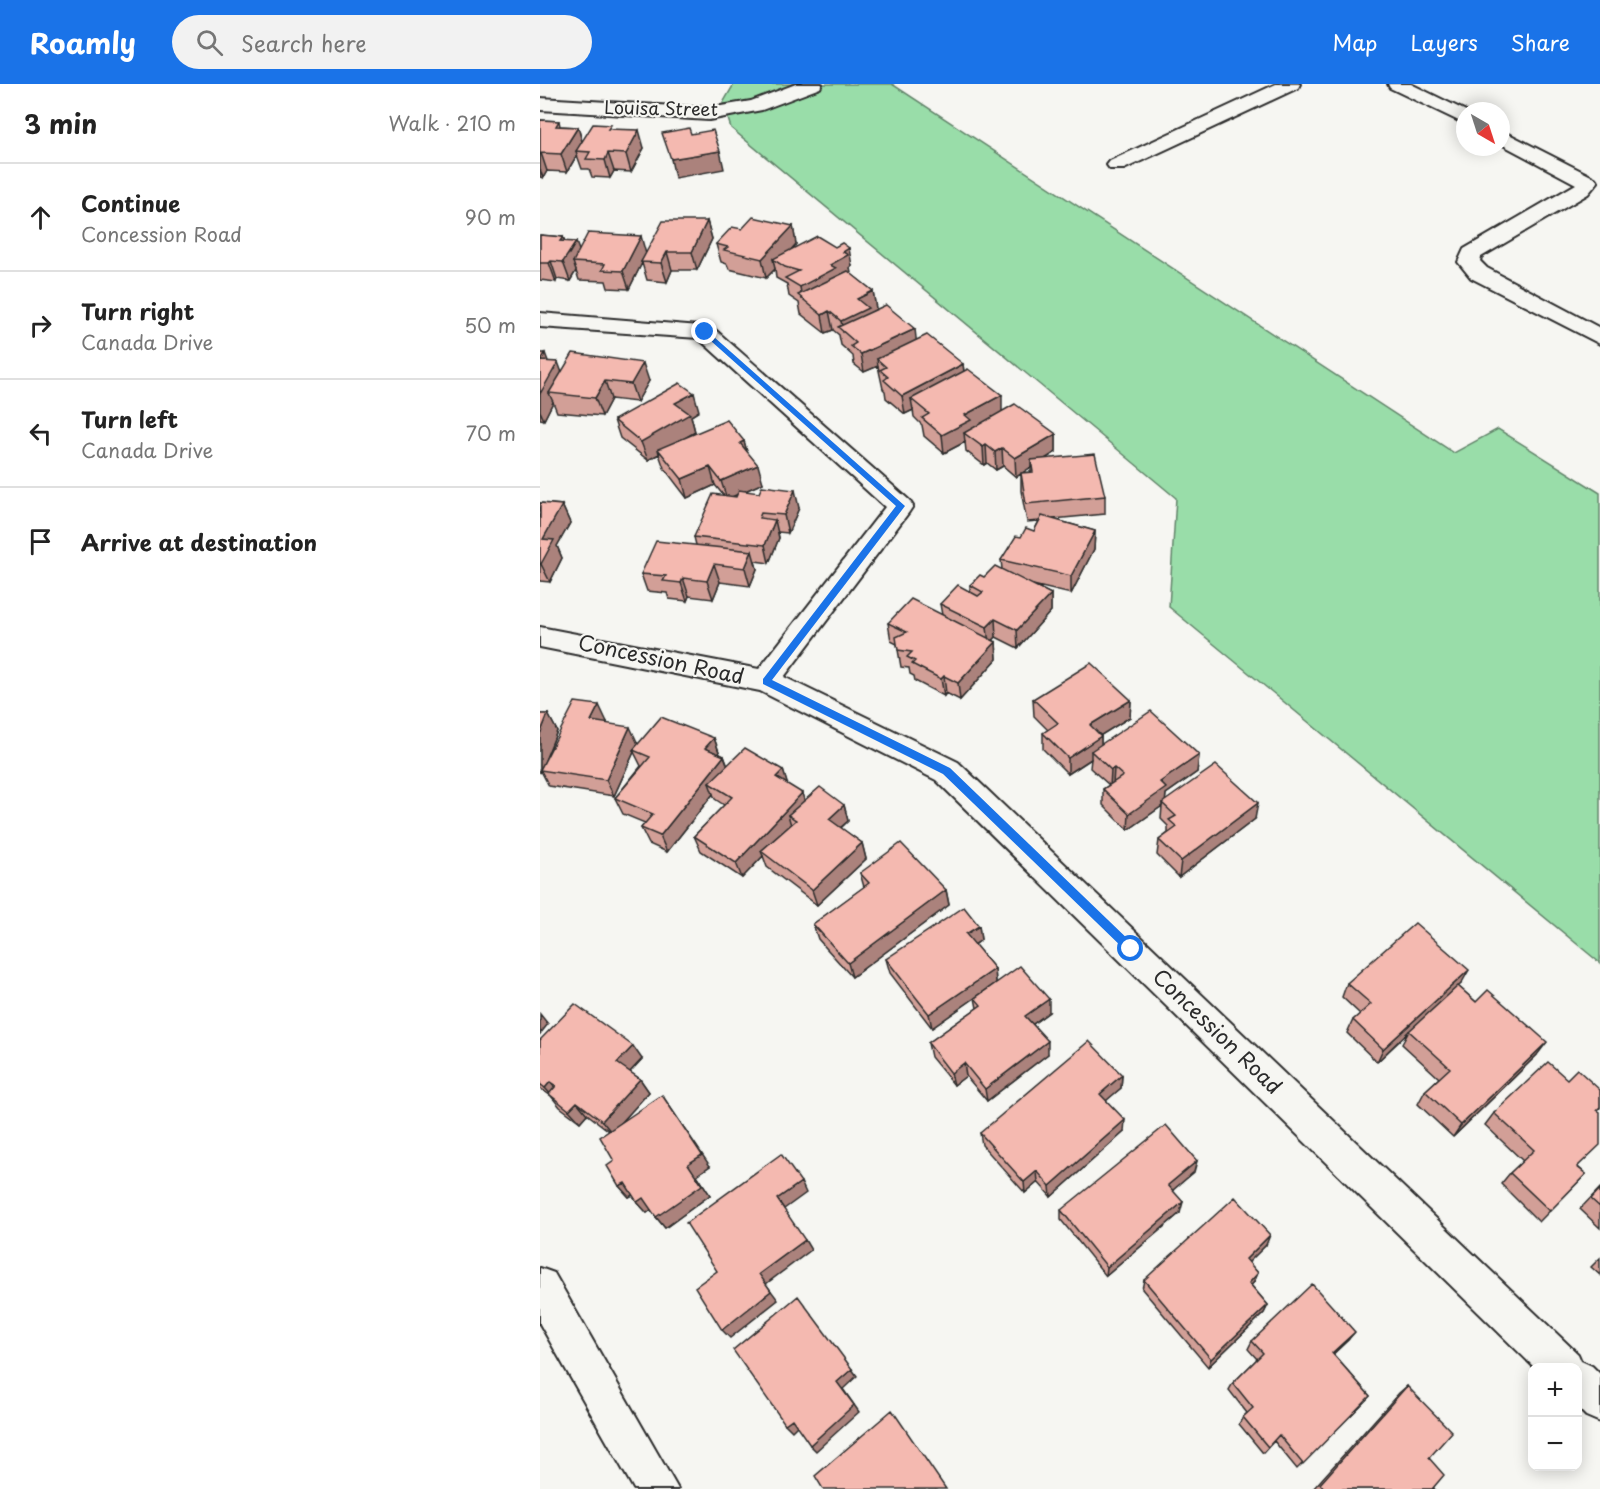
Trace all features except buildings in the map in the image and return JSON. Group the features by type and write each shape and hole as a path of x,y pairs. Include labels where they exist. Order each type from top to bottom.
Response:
{"street":[{"path":"546,105 566,84"},
{"name":"Louisa Street","path":"546,105 709,114 755,106 813,84"},
{"path":"1117,165 1291,84"},
{"path":"1397,84 1456,114"},
{"path":"1510,141 1588,182 1581,190 1472,254 1469,262 1479,273 1600,338"},
{"path":"540,320 705,332 900,506 766,681"},
{"name":"Concession Road","path":"540,637 766,681 947,771 1559,1363"},
{"path":"540,1287 657,1489"},
{"path":"1582,1384 1600,1402"}],"green space":[{"path":"734,84 892,84 1454,453 1498,429 1600,493 1600,963 1169,607 1176,498 731,128 723,103"}],"route":[{"path":"705,332 900,506 766,681 947,771 1131,949"}]}
